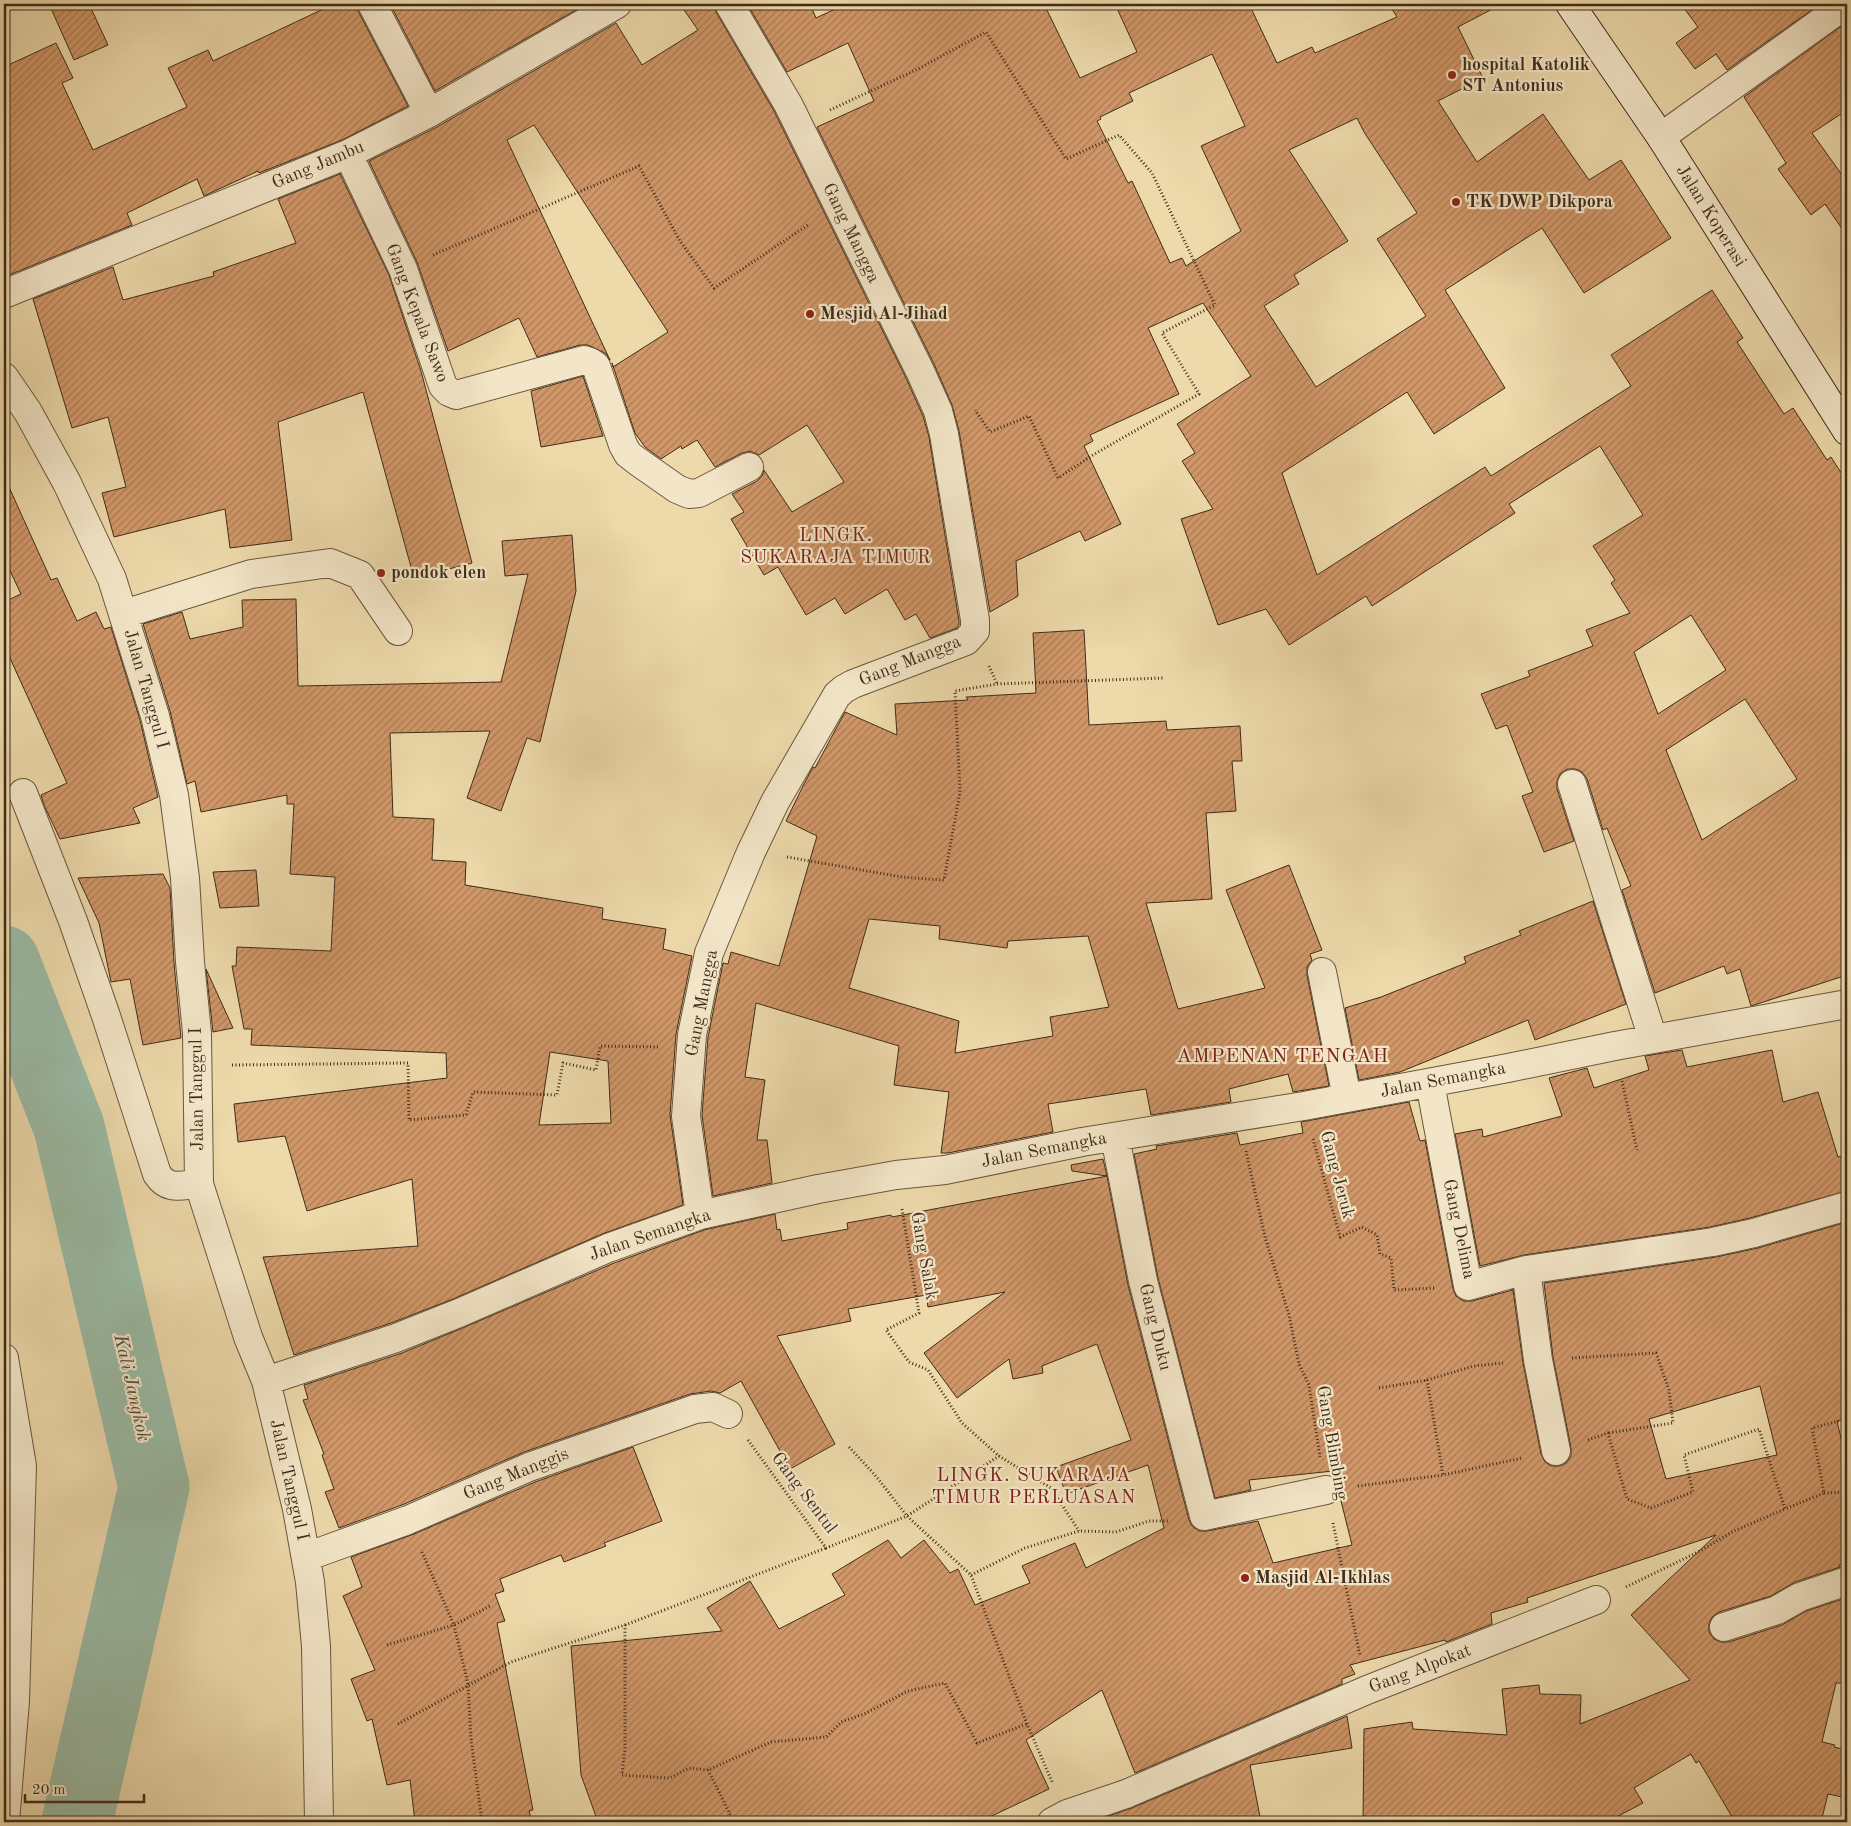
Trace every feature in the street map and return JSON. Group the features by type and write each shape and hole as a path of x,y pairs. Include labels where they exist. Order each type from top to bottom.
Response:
{"street":[{"path":"372,4 429,113"},
{"name":"Gang Jambu","path":"4,294 348,154 429,113 617,4"},
{"name":"Gang Mangga","path":"700,1215 686,1116 690,1048 709,953 774,802 837,695 844,689 966,641 975,631 975,620 949,463 938,411 788,104 729,4"},
{"name":"Jalan Koperasi","path":"1570,4 1661,137 1847,430"},
{"path":"1661,137 1846,4"},
{"name":"Gang Kepala Sawo","path":"348,154 403,268 443,386 449,392 456,395 584,360 596,366 628,454 677,488 688,494 699,493 749,467"},
{"name":"Jalan Tanggul I","path":"4,377 28,412 67,483 112,579 155,716 174,796 185,878 199,1065 199,1184 248,1337 266,1381 295,1500 306,1557 316,1646 319,1822"},
{"path":"124,614 251,574 330,563 360,575 398,631"},
{"path":"1572,784 1653,1039"},
{"path":"23,794 73,921 157,1174 162,1182 169,1186 199,1184"},
{"path":"1322,972 1347,1098"},
{"name":"Jalan Semangka","path":"266,1381 396,1338 459,1313 608,1248 700,1215 818,1189 896,1175 944,1170 1082,1142 1304,1106 1615,1046 1847,1004"},
{"name":"Gang Delima","path":"1430,1083 1468,1286 1526,1270"},
{"name":"Gang Duku","path":"1115,1137 1143,1281 1204,1516"},
{"path":"1556,1451 1538,1360 1526,1270 1713,1242 1754,1233 1847,1206"},
{"path":"4,1358 22,1466 15,1701 5,1822"},
{"name":"Gang Manggis","path":"306,1557 408,1520 528,1467 695,1409 713,1407 728,1414"},
{"path":"1204,1516 1326,1490"},
{"path":"1724,1627 1777,1610 1800,1597 1847,1582"},
{"name":"Gang Alpokat","path":"1065,1820 1367,1690 1596,1600"}],"path":[{"path":"798,126 918,69 986,32 1066,158 1119,135 1152,173 1214,305 1162,333 1199,394 1093,455 1058,478 1029,416 990,432 970,403 938,411"},
{"path":"403,268 639,166 680,241 714,288 837,206"},
{"path":"751,852 902,876 944,880 960,792 955,691 997,684 1164,678"},
{"path":"199,1065 408,1063 409,1120 466,1115 473,1092 556,1095 564,1063 596,1070 600,1046 690,1048"},
{"path":"1615,1046 1637,1150"},
{"name":"Gang Jeruk","path":"1304,1106 1340,1237 1362,1227 1377,1235 1380,1254 1390,1258 1394,1290"},
{"name":"Gang Blimbing","path":"1239,1116 1265,1237 1288,1315 1299,1364 1309,1385 1326,1490 1367,1690"},
{"name":"Gang Salak","path":"896,1175 920,1313 886,1330 909,1362 928,1370 962,1423 999,1456 1051,1488 1079,1531"},
{"path":"1326,1490 1443,1475 1556,1451 1608,1433 1673,1423 1669,1390 1656,1353 1474,1366 1427,1380 1379,1388"},
{"path":"1427,1380 1443,1475"},
{"name":"Gang Sentul","path":"728,1414 826,1548 907,1516"},
{"path":"1824,1493 1812,1428 1847,1419"},
{"path":"1608,1433 1626,1499 1650,1508 1693,1492 1684,1455 1759,1429 1785,1509"},
{"path":"849,1446 875,1475 907,1516 971,1575 1065,1820"},
{"path":"907,1516 999,1456"},
{"path":"1596,1600 1698,1552 1734,1531 1785,1509 1824,1493 1847,1492"},
{"path":"971,1575 1025,1548 1079,1531 1116,1532 1149,1521 1176,1521 1204,1516"},
{"path":"408,1520 454,1625 468,1684 471,1739 482,1822"},
{"path":"398,1724 511,1662 625,1625 826,1548"},
{"path":"387,1645 454,1625 490,1606"},
{"path":"625,1625 622,1775 670,1778 689,1768 708,1770 771,1742 826,1737 841,1722 864,1714 908,1691 945,1683 977,1743 1027,1724"},
{"path":"708,1770 734,1822"}],"building":[{"path":"49,4 89,4 108,45 74,60"},
{"path":"334,4 356,4 408,106 342,140 259,173 258,171 204,196 197,179 127,213 132,225 4,277 4,67 56,43 73,78 62,83 93,150 187,107 168,68 208,50 213,61"},
{"path":"390,4 586,4 435,91"},
{"path":"680,4 713,4 774,111 923,416 929,437 959,621 957,628 930,638 916,614 905,620 887,589 845,614 835,598 806,615 778,567 764,575 731,519 744,512 732,494 757,481 762,476 764,470 792,512 844,482 807,425 759,455 750,451 742,453 715,467 697,440 682,449 681,446 661,459 645,447 635,433 613,367 668,332 534,125 507,140 610,360 605,353 588,345 580,345 537,357 519,318 448,351 417,262 369,161 437,127 616,23 642,65 698,30"},
{"path":"756,4 810,4 816,18 846,4 1044,4 1080,78 1137,52 1115,4 1249,4 1277,63 1312,47 1315,53 1397,17 1389,4 1502,4 1458,27 1483,78 1438,101 1477,162 1543,114 1589,180 1621,160 1671,238 1584,293 1542,228 1445,290 1505,388 1434,434 1407,392 1282,473 1317,575 1485,467 1491,476 1631,386 1611,355 1712,290 1743,338 1737,342 1784,414 1793,408 1827,460 1831,457 1847,482 1847,975 1751,1006 1740,969 1727,974 1724,966 1655,993 1622,890 1631,886 1607,828 1603,830 1587,779 1582,772 1576,769 1567,769 1560,774 1557,781 1557,789 1574,841 1544,852 1522,796 1533,792 1507,725 1496,729 1481,694 1530,676 1528,671 1593,646 1586,630 1630,613 1611,583 1615,580 1593,546 1643,515 1600,446 1509,504 1515,513 1372,606 1366,596 1289,645 1266,609 1218,625 1181,519 1213,509 1182,461 1195,453 1177,424 1251,376 1203,303 1148,328 1179,394 1090,435 1093,441 1084,446 1121,524 1085,541 1080,531 1016,561 1018,596 990,612 959,431 952,405 934,364 817,127 874,101 848,43 787,72 749,7","holes":["1212,54 1245,126 1201,146 1241,231 1186,266 1182,258 1170,263 1132,181 1128,183 1097,121 1101,119 1100,117 1133,101 1129,93","1357,118 1364,132 1417,213 1377,239 1426,316 1316,387 1264,306 1299,284 1294,275 1348,241 1289,150","1691,615 1726,670 1658,714 1634,652","1745,699 1797,779 1702,840 1666,750"]},
{"path":"1681,4 1820,4 1727,70 1716,54 1695,69 1676,43 1698,27"},
{"path":"1847,22 1847,110 1812,133 1847,182 1847,236 1825,204 1811,215 1778,169 1786,163 1744,97"},
{"path":"340,174 389,275 421,371 472,563 414,578 363,392 278,422 292,540 230,548 225,509 114,537 102,493 126,487 108,417 72,428 33,299 113,267 123,300 214,276 213,272 296,243 278,199"},
{"path":"583,376 603,436 541,447 531,391"},
{"path":"4,476 51,580 57,578 77,621 96,612 104,629 111,627 140,720 158,797 133,808 140,823 60,839 44,805 41,795 67,783 4,645 4,602 21,594 4,558"},
{"path":"572,535 576,591 540,742 527,738 501,811 467,798 490,731 390,733 393,817 434,819 432,860 466,862 465,885 603,908 602,919 666,929 663,949 692,956 676,1034 670,1115 683,1205 602,1234 453,1299 391,1323 294,1355 263,1257 418,1246 412,1179 307,1211 285,1136 238,1142 234,1104 447,1078 446,1053 251,1045 252,1029 244,1029 232,966 236,966 237,947 331,951 335,877 290,874 294,804 287,804 287,795 201,812 195,781 187,784 170,711 143,624 182,612 190,639 243,627 242,600 296,599 298,686 501,682 528,574 505,576 502,541","holes":["550,1052 608,1061 611,1123 539,1125"]},
{"path":"1084,630 1089,725 1166,721 1167,730 1240,726 1242,761 1232,761 1236,811 1206,813 1212,899 1146,903 1178,1009 1265,988 1226,890 1289,865 1322,950 1310,954 1312,960 1307,967 1307,975 1329,1086 1293,1092 1288,1074 1229,1089 1231,1102 1151,1115 1146,1089 1048,1104 1053,1132 941,1153 949,1092 894,1085 899,1046 756,1003 745,1077 765,1080 757,1140 767,1140 772,1183 713,1196 702,1115 708,1037 723,963 728,964 731,952 779,966 817,836 786,821 813,767 815,768 845,712 897,735 895,704 968,700 966,697 1036,693 1033,633","holes":["869,919 940,926 939,939 1007,948 1008,941 1088,936 1109,1007 1050,1017 1053,1036 955,1053 959,1021 849,988"]},
{"path":"256,870 259,906 220,908 213,872"},
{"path":"163,874 170,888 181,1038 143,1045 130,979 111,982 99,923 78,878"},
{"path":"1593,901 1626,1004 1535,1040 1528,1020 1400,1072 1359,1080 1345,1008 1381,997 1466,963 1464,957 1521,935 1519,931"},
{"path":"206,969 233,1028 213,1032"},
{"path":"1682,1050 1687,1067 1772,1050 1783,1102 1818,1092 1838,1157 1847,1155 1847,1191 1710,1227 1524,1255 1480,1266 1455,1134 1482,1129 1483,1137 1562,1116 1549,1078 1587,1068 1594,1088 1649,1070 1645,1056"},
{"path":"1409,1102 1420,1141 1425,1140 1453,1289 1456,1296 1463,1301 1472,1301 1513,1290 1523,1363 1541,1454 1545,1462 1551,1466 1560,1466 1566,1463 1571,1456 1571,1448 1553,1357 1544,1283 1716,1257 1758,1248 1847,1222 1847,1418 1837,1421 1847,1464 1847,1563 1795,1582 1771,1596 1719,1612 1712,1617 1709,1624 1709,1632 1714,1639 1721,1642 1729,1642 1782,1625 1806,1611 1843,1599 1847,1630 1847,1683 1836,1683 1822,1742 1847,1750 1847,1798 1828,1794 1821,1822 1735,1822 1699,1761 1696,1763 1691,1754 1634,1788 1643,1803 1607,1822 1363,1822 1364,1729 1412,1722 1413,1729 1507,1735 1502,1689 1539,1685 1540,1694 1581,1695 1580,1724 1690,1680 1631,1615 1716,1535 1527,1598 1528,1602 1491,1613 1492,1624 1446,1642 1445,1640 1350,1665 1355,1674 1342,1679 1342,1684 1135,1773 1102,1690 1026,1740 1049,1789 979,1822 598,1822 581,1775 571,1646 722,1631 707,1608 750,1581 779,1629 845,1595 832,1574 888,1540 901,1558 924,1540 950,1573 958,1569 975,1605 1030,1583 1022,1566 1075,1543 1086,1568 1164,1528 1148,1465 1066,1494 1056,1467 1131,1440 1097,1344 1042,1366 1043,1373 1013,1379 1009,1359 957,1398 924,1353 1005,1292 928,1307 926,1295 848,1309 851,1321 777,1336 835,1444 790,1469 741,1381 720,1393 711,1391 690,1394 524,1452 402,1505 339,1528 325,1492 334,1489 322,1455 324,1454 303,1400 308,1399 304,1385 402,1353 614,1263 704,1230 775,1214 777,1230 780,1229 782,1241 848,1229 847,1223 891,1215 892,1217 1107,1176 1128,1285 1192,1526 1199,1531 1207,1531 1258,1521 1273,1563 1352,1545 1340,1497 1341,1486 1335,1478 1333,1471 1249,1480 1251,1490 1215,1498 1158,1278 1134,1154 1157,1149 1156,1146 1237,1133 1240,1145 1303,1133 1301,1122","holes":["1760,1386 1777,1455 1666,1479 1649,1419"]},
{"path":"1103,1159 1107,1176 1072,1171 1071,1165"},
{"path":"633,1447 662,1521 604,1543 606,1546 564,1562 561,1555 500,1579 504,1591 495,1594 505,1621 497,1623 533,1810 529,1811 532,1822 415,1822 410,1780 387,1785 372,1719 367,1721 351,1679 375,1670 343,1596 362,1587 351,1557 414,1534 535,1482"},
{"path":"1347,1716 1352,1748 1250,1765 1261,1822 1091,1822 1132,1808"}],"waterway":[{"name":"Kali Jangkok","path":"4,961 69,1127 154,1487 77,1822"}],"place":[{"name":"hospital Katolik ST Antonius","path":"1452,75"},
{"name":"TK DWP Dikpora","path":"1456,202"},
{"name":"Mesjid Al-Jihad","path":"810,314"},
{"name":"pondok elen","path":"381,573"},
{"name":"Masjid Al-Ikhlas","path":"1245,1578"}],"district":[{"name":"LINGK. SUKARAJA TIMUR","path":"836,547"},
{"name":"AMPENAN TENGAH","path":"1283,1057"},
{"name":"LINGK. SUKARAJA TIMUR PERLUASAN","path":"1034,1487"}]}
